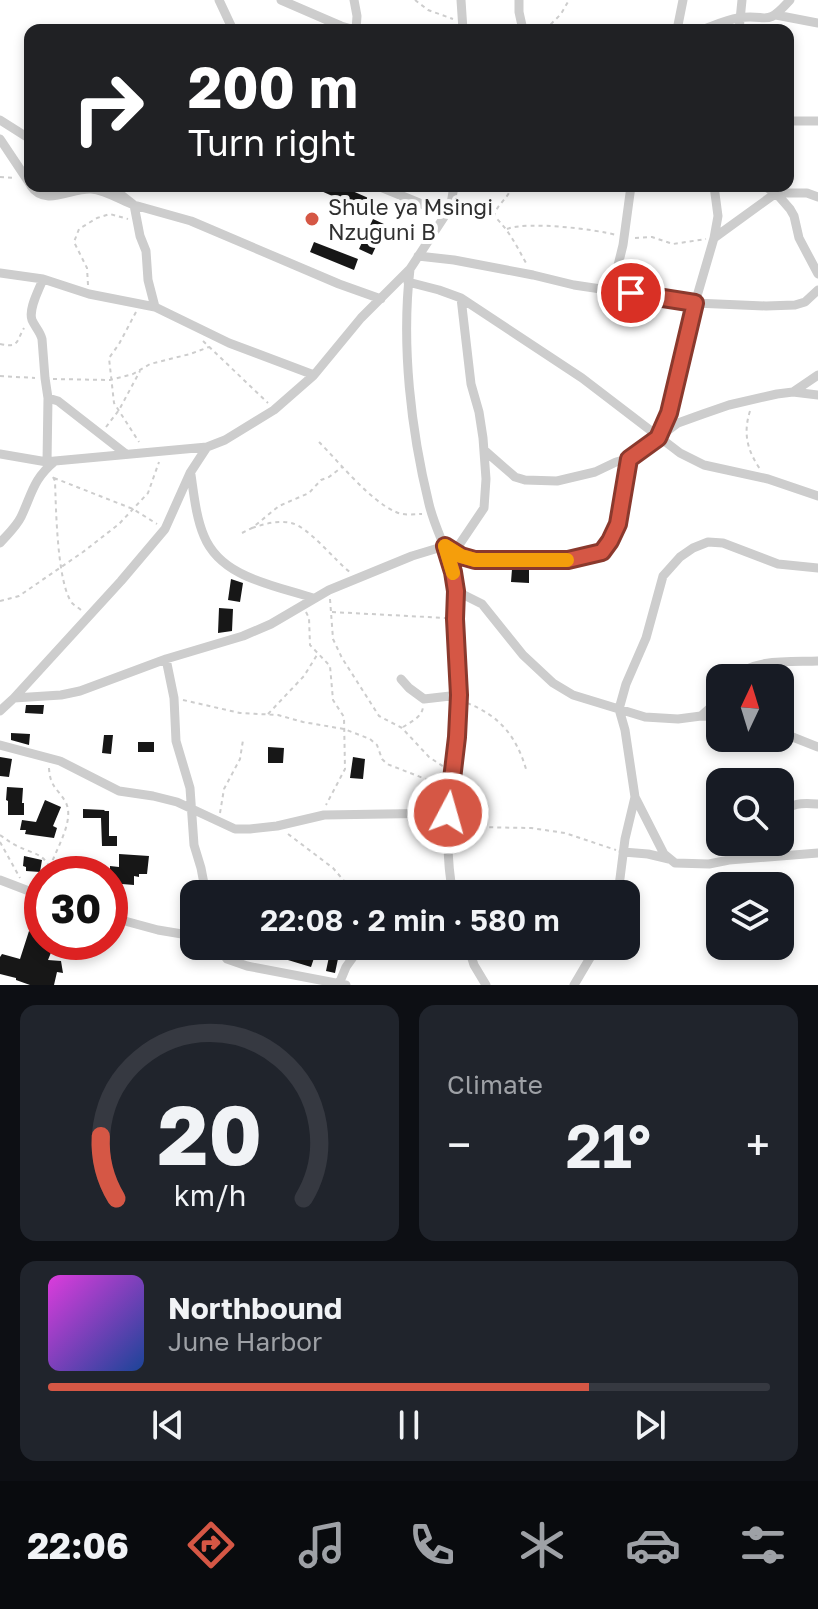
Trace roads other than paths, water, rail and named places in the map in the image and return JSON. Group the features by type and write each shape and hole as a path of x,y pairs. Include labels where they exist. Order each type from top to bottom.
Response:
{"street":[{"path":"219,0 230,24"},
{"path":"281,0 336,24"},
{"path":"354,0 356,24"},
{"path":"461,0 462,24"},
{"path":"519,0 522,24"},
{"path":"678,24 683,0"},
{"path":"739,24 742,0"},
{"path":"776,15 790,0"},
{"path":"719,24 740,17 763,19 776,15 818,23"},
{"path":"0,120 24,135"},
{"path":"794,121 818,121"},
{"path":"0,139 24,175"},
{"path":"37,192 45,197 77,192"},
{"path":"103,192 134,205 191,221 381,299"},
{"path":"118,192 134,205 146,251 148,280 155,307"},
{"path":"393,192 446,214"},
{"path":"0,454 51,462 207,447 225,440 274,410 314,375 361,318 410,269 446,214 453,192"},
{"path":"612,290 630,192"},
{"path":"658,438 669,413 714,238 718,216 715,192"},
{"path":"714,238 776,193 807,193 818,197"},
{"path":"776,193 790,209 799,238 818,274"},
{"path":"418,256 454,260 574,285 695,303 795,305 805,302 818,290"},
{"path":"410,269 408,364 411,415 421,472 453,572 456,591 459,697 448,813 450,880"},
{"path":"0,273 43,279 89,294 155,307 229,343 314,375"},
{"path":"0,543 21,519 32,488 51,462 42,334 31,319 43,279"},
{"path":"408,282 461,298 582,378 680,453 704,465 768,479 818,496"},
{"path":"455,551 484,508 486,479 461,298"},
{"path":"793,392 818,375"},
{"path":"484,450 515,477 557,481 629,459 678,423 729,405 793,392 818,395"},
{"path":"48,398 58,401 126,454"},
{"path":"0,711 89,617 165,529 190,473 207,447"},
{"path":"14,698 80,691 166,659 243,636 271,624 329,590 445,546 475,560 568,560 602,552 618,524 629,459"},
{"path":"190,473 203,535 220,561 239,573 313,598"},
{"path":"777,856 686,865 669,859 635,797 619,709 646,638 663,576 680,557 703,543 716,542 787,566 818,568"},
{"path":"456,591 482,604 523,655 553,683 582,699 657,719 706,716"},
{"path":"166,659 174,698 176,741 190,788 194,845 203,880"},
{"path":"761,664 818,661"},
{"path":"401,679 424,699 459,697"},
{"path":"701,716 706,712"},
{"path":"794,738 818,747"},
{"path":"0,745 60,761 119,791 169,800 235,829 277,826 320,816 448,813"},
{"path":"620,880 635,797"},
{"path":"794,804 818,804"},
{"path":"623,852 669,859"},
{"path":"794,855 818,853"},
{"path":"0,880 24,888"},
{"path":"128,922 180,934"},
{"path":"230,960 346,985"},
{"path":"339,984 351,960"},
{"path":"472,960 486,985"},
{"path":"574,985 589,960"}],"place":[{"name":"Shule ya Msingi Nzuguni B","path":"312,219"}]}
